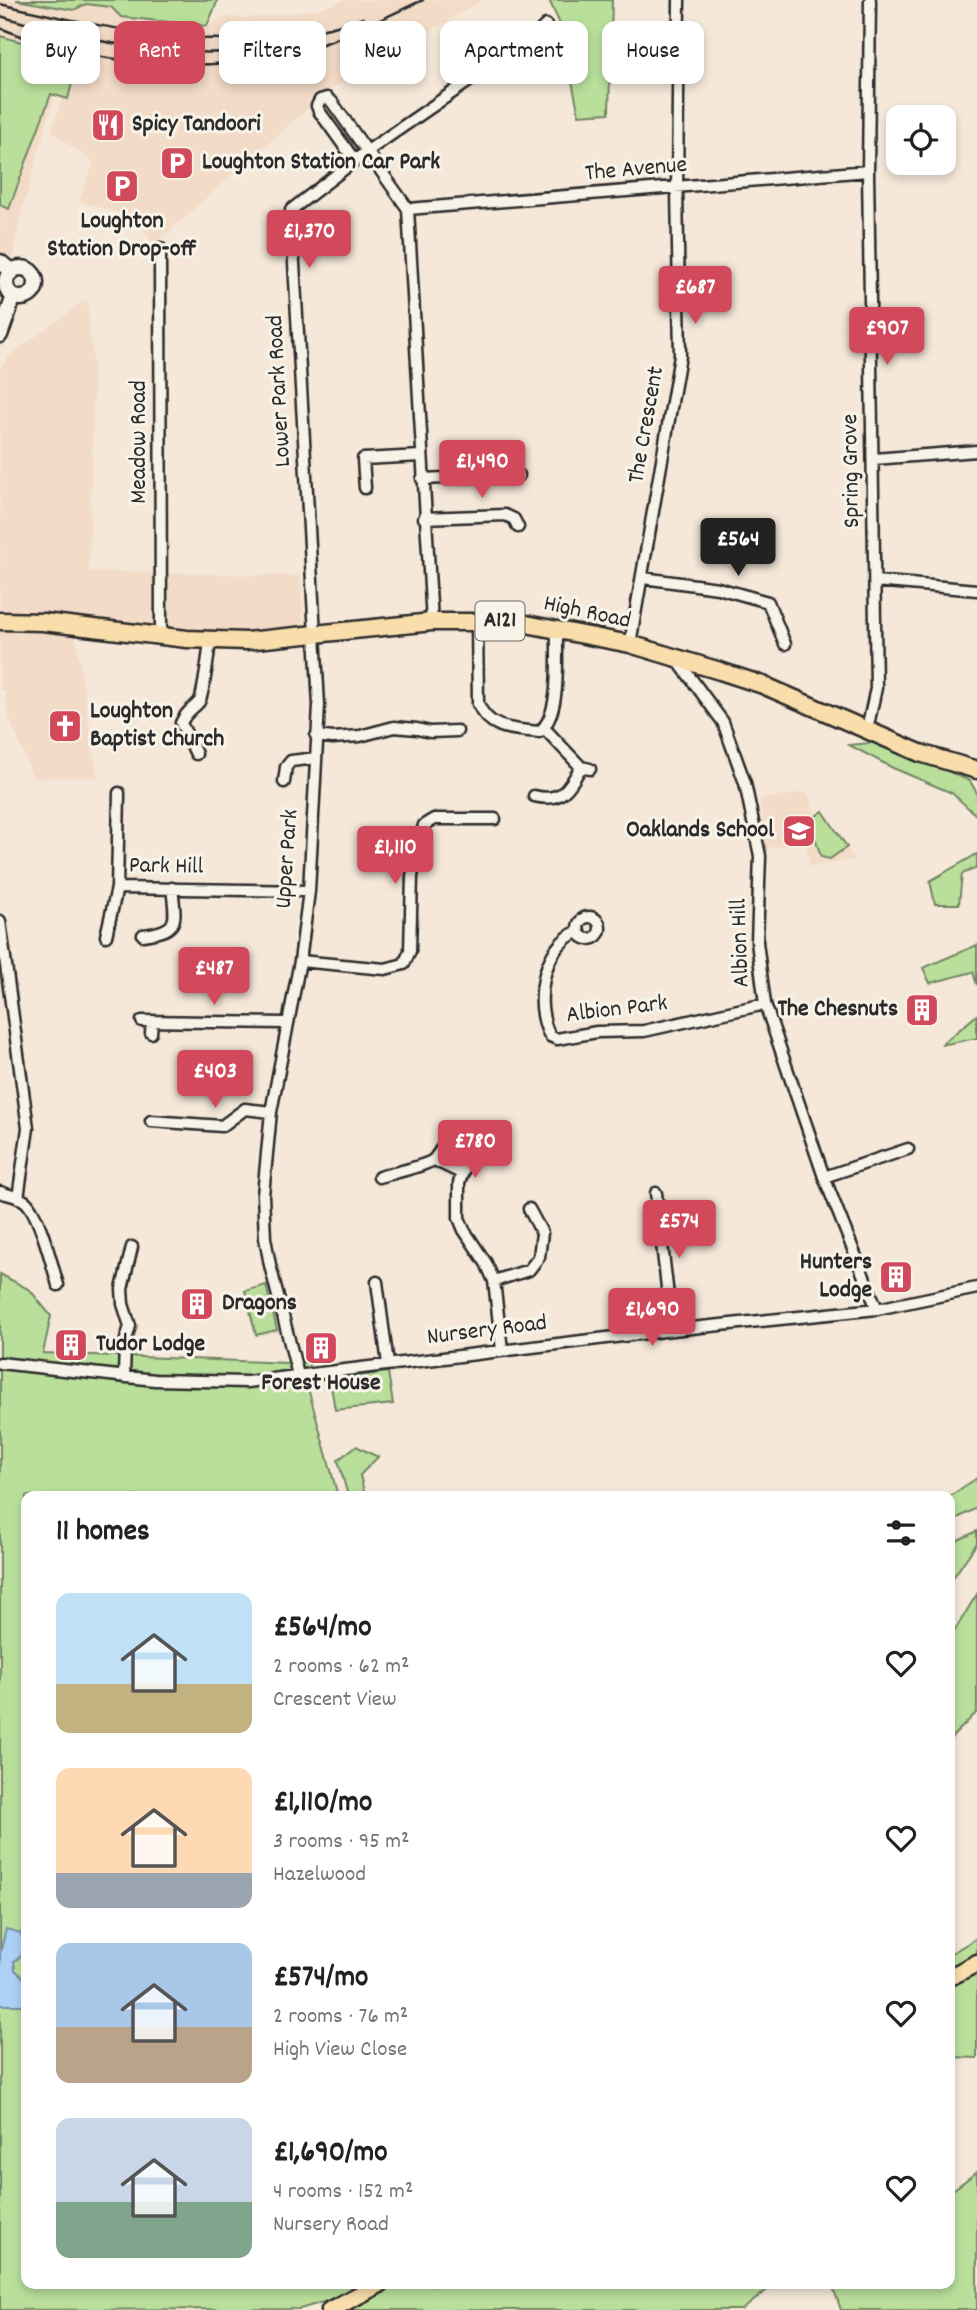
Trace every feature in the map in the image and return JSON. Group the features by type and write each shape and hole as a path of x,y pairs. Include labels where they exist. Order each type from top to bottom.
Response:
{"main road":[{"name":"High Road","path":"0,621 43,622 210,641 246,641 432,622 516,622 630,644 764,685 920,753 977,770"},
{"path":"955,1975 977,1963"},
{"path":"330,2310 370,2289"}],"street":[{"name":"The Crescent","path":"630,644 680,356 677,189 679,0"},
{"name":"Spring Grove","path":"867,730 876,688 868,172 870,0"},
{"name":"Lower Park Road","path":"314,633 290,210 366,152 465,84"},
{"path":"355,161 319,111 317,106 320,100 327,98 332,102 408,209 432,622"},
{"name":"The Avenue","path":"408,209 868,172"},
{"name":"Meadow Road","path":"160,248 161,636"},
{"path":"0,262 12,272"},
{"path":"0,335 8,305 7,282 12,272 24,269 30,271 36,280 36,286 30,295 8,305"},
{"path":"874,460 977,452"},
{"path":"365,488 363,459 421,456"},
{"path":"422,479 519,475"},
{"path":"424,518 505,515 513,519 518,527"},
{"path":"643,578 718,588 768,602 785,644"},
{"path":"874,581 977,590"},
{"path":"477,621 478,704 483,715 494,724 506,728 539,732 551,718 555,705 557,629"},
{"name":"Upper Park","path":"299,1375 265,1238 263,1195 271,1112 300,961 309,891 319,705 314,633"},
{"path":"196,754 181,723 185,713 199,702 203,695 210,641"},
{"name":"Albion Hill","path":"679,659 723,722 746,783 760,856 757,942 765,1004 824,1177 877,1309"},
{"path":"316,736 360,736 394,727 430,733 457,731"},
{"path":"534,796 548,800 567,790 586,768 544,729"},
{"path":"284,782 286,767 291,761 316,758"},
{"name":"Park Hill","path":"119,793 117,888 309,891"},
{"path":"300,961 385,969 404,964 410,951 412,876 425,825 434,819 495,818"},
{"path":"106,936 117,888"},
{"path":"143,935 163,932 170,928 174,920 172,888"},
{"path":"0,921 28,1128 18,1198"},
{"name":"Albion Park","path":"579,932 572,934 558,947 549,960 542,1005 545,1027 551,1036 557,1039 597,1032 644,1031 765,1004"},
{"path":"148,1025 286,1023"},
{"path":"151,1121 222,1126 245,1110 271,1112"},
{"path":"434,1160 436,1153 453,1136 467,1135 471,1150 461,1173 459,1218 494,1282 502,1350"},
{"path":"824,1177 908,1149"},
{"path":"379,1177 434,1160 461,1173"},
{"path":"0,1192 27,1203 41,1232 58,1284"},
{"path":"656,1193 672,1330"},
{"path":"494,1282 529,1270 539,1257 542,1233 529,1209"},
{"path":"124,1377 125,1343 130,1326 123,1304 122,1289 132,1247"},
{"path":"377,1282 388,1364"},
{"name":"Nursery Road","path":"0,1363 155,1380 247,1381 672,1330 877,1309 977,1288"}],"shaded area":[{"path":"0,0 16,0 74,10 86,4 112,7 121,17 159,21 114,21 114,84 205,84 205,26 224,17 247,18 313,10 346,0 483,0 447,21 440,21 440,25 426,33 426,21 340,21 340,84 329,90 153,245 143,228 115,212 79,201 94,163 51,131 63,97 67,99 52,84 100,84 100,21 21,21 21,53 0,36"},
{"path":"0,60 21,67 21,84 58,84 20,218 12,260 0,252"},
{"path":"87,299 94,373 89,571 301,576 303,625 213,633 73,618 97,777 33,778 8,714 5,690 0,690 0,369 10,355"},
{"name":"Oaklands School","path":"807,792 817,818 824,814 856,860 810,866 806,843 765,848 760,799"}],"green space":[{"path":"16,0 218,0 207,26 205,21 159,21 121,17 111,7 86,4 74,10"},
{"path":"549,0 612,0 611,21 602,21 602,84 610,84 609,113 579,115 573,84 588,84 588,21 559,21"},
{"path":"0,36 21,42 21,84 72,84 68,99 51,94 9,209 0,205"},
{"path":"883,742 970,781 977,793 977,816 952,793 893,768 849,745"},
{"path":"823,811 847,847 830,859 821,857 815,837 806,823"},
{"path":"977,854 977,868 962,874 959,904 935,904 930,881"},
{"path":"977,945 977,985 973,972 930,983 923,968"},
{"path":"977,1015 977,1038 941,1045"},
{"path":"0,1274 30,1290 51,1316 43,1353 288,1363 310,1361 306,1381 337,1491 21,1491 21,1975 15,1970 14,1962 0,1953"},
{"path":"266,1285 277,1330 256,1335 245,1291"},
{"path":"388,1372 393,1404 335,1410 330,1380"},
{"path":"356,1446 378,1457 360,1475 364,1491 347,1491 338,1460"},
{"path":"977,1478 977,1508 955,1519 955,1493"},
{"path":"977,1531 977,1543 955,1575 955,1542"},
{"path":"977,1594 977,1712 955,1734 955,1630"},
{"path":"977,1938 977,1954 955,1965 955,1951"},
{"path":"977,1972 977,2058 955,2057 955,1983"},
{"path":"0,2005 21,2005 21,2289 352,2289 333,2299 300,2309 0,2310"},
{"path":"977,2172 977,2310 841,2310 834,2289 955,2289 955,2188"},
{"path":"384,2289 769,2289 742,2310 344,2310"}],"water":[{"path":"6,1929 21,1933 21,1956 14,1962 15,1970 21,1975 21,2005 0,2005 0,1953"}],"railway":[{"path":"0,28 69,50 106,58 217,64 289,54 324,44 423,0"},
{"path":"0,4 135,31 227,39 318,31 363,18"},
{"path":"0,16 93,40 158,50 219,52"}],"place":[{"name":"Spicy Tandoori","path":"108,125"},
{"name":"Loughton Station Car Park","path":"177,163"},
{"name":"Loughton Station Drop-off","path":"122,186"},
{"name":"Loughton Baptist Church","path":"65,726"},
{"name":"Oaklands School","path":"799,831"},
{"name":"The Chesnuts","path":"922,1010"},
{"name":"Hunters Lodge","path":"896,1277"},
{"name":"Dragons","path":"197,1304"},
{"name":"Tudor Lodge","path":"71,1345"},
{"name":"Forest House","path":"321,1348"}]}
